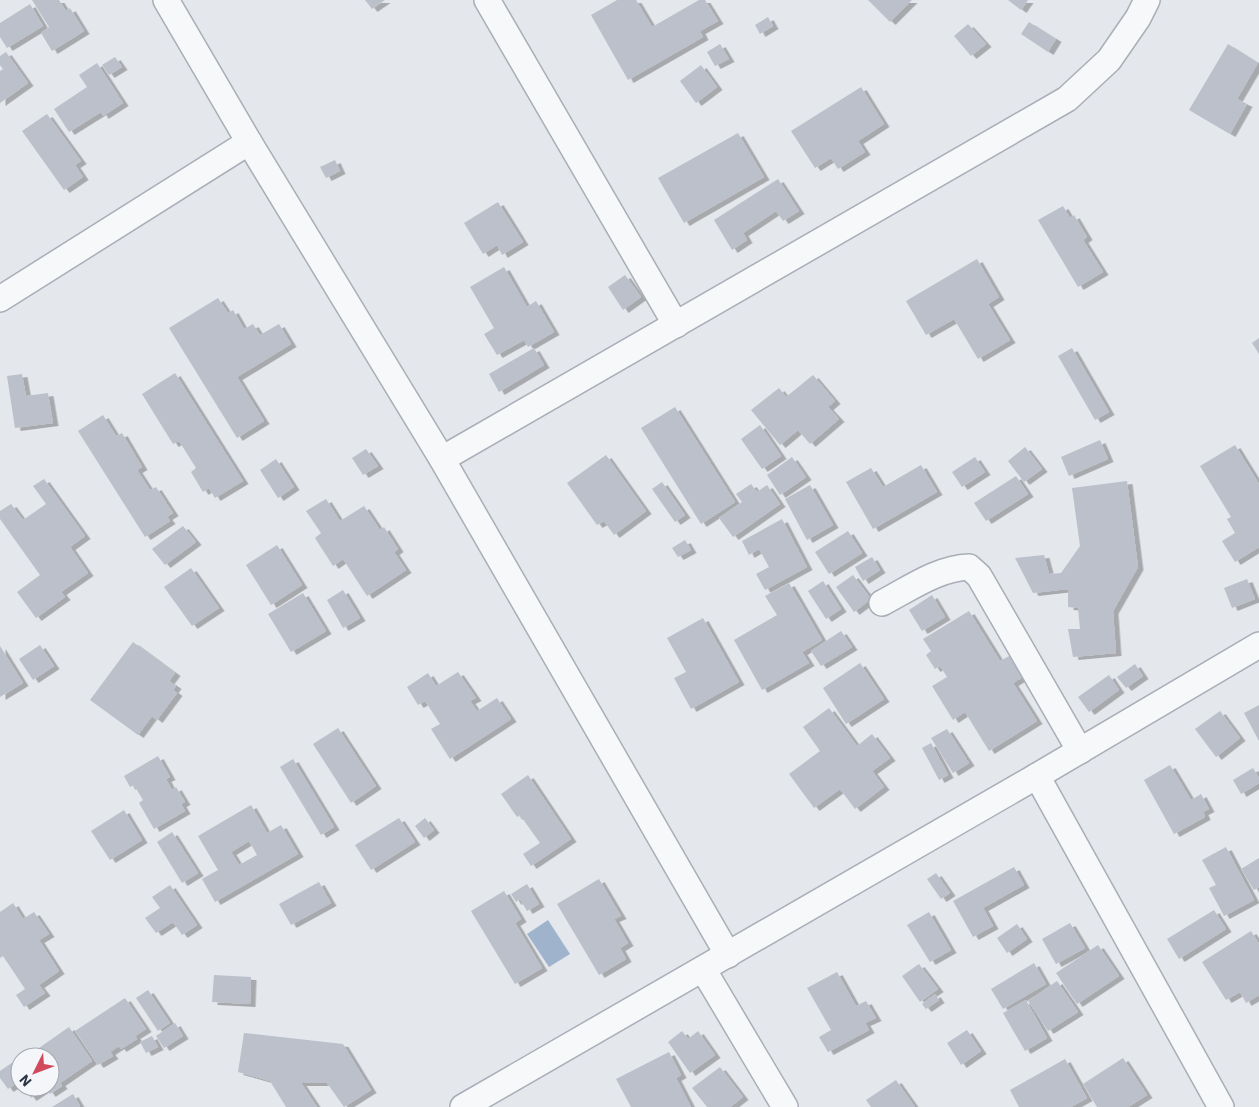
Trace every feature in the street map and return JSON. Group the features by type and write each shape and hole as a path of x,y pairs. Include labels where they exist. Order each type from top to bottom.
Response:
{"street":[{"path":"166,0 249,142 442,459 728,956"},
{"path":"487,0 676,325"},
{"path":"442,459 1067,99 1109,60 1138,18 1147,0"},
{"path":"0,299 249,142"},
{"path":"882,603 954,568 969,567 979,576 1080,751"},
{"path":"463,1107 728,956 1259,645"},
{"path":"1037,776 1221,1107"},
{"path":"703,969 785,1107"}],"water":[{"path":"548,920 570,954 549,967 527,934"}],"building":[{"path":"32,0 59,0 66,11 70,8 84,31 52,51 41,33 49,27"},
{"path":"365,0 385,0 372,9"},
{"path":"617,0 636,0 652,27 699,0 705,0 718,21 700,31 703,37 628,80 591,15"},
{"path":"868,0 912,0 890,22"},
{"path":"1008,0 1028,0 1021,10"},
{"path":"30,4 43,26 7,48 0,37 0,23"},
{"path":"768,17 773,26 760,34 755,25"},
{"path":"1029,22 1056,39 1048,52 1021,34"},
{"path":"968,24 986,44 971,56 954,36"},
{"path":"720,44 729,59 715,66 707,52"},
{"path":"1228,44 1258,63 1237,99 1247,104 1230,134 1189,110"},
{"path":"6,52 28,83 0,103 0,71 3,69 0,65 0,56"},
{"path":"115,57 122,67 109,75 102,65"},
{"path":"97,63 123,103 103,116 101,112 69,132 54,109 87,87 79,75"},
{"path":"701,65 717,87 696,103 680,81"},
{"path":"861,87 884,124 858,141 865,152 838,169 831,158 815,168 791,131"},
{"path":"47,114 81,161 75,165 83,177 64,190 22,131"},
{"path":"738,133 764,177 684,223 658,178"},
{"path":"335,160 340,171 326,178 320,167"},
{"path":"778,179 799,211 783,221 776,211 743,233 747,240 732,250 714,220"},
{"path":"498,202 523,242 502,255 497,245 483,254 464,223"},
{"path":"1063,206 1070,218 1074,215 1087,237 1083,240 1103,272 1078,287 1038,220"},
{"path":"977,259 999,297 988,304 1010,340 978,359 954,319 926,335 906,301"},
{"path":"504,267 527,307 536,301 554,332 528,347 524,340 497,355 484,334 494,328 470,287"},
{"path":"625,275 641,297 623,310 608,287"},
{"path":"218,298 228,313 233,310 244,329 253,324 260,335 279,324 291,344 237,377 264,421 237,438 169,328"},
{"path":"1259,338 1259,354 1252,343"},
{"path":"534,348 544,365 499,392 489,374"},
{"path":"1072,348 1109,412 1095,420 1058,356"},
{"path":"175,373 243,481 215,498 209,488 203,492 191,472 196,468 179,441 173,444 142,394"},
{"path":"22,374 26,396 48,393 53,423 15,428 7,376"},
{"path":"813,375 835,401 828,407 839,419 810,444 798,430 780,445 751,410 779,388 786,397"},
{"path":"675,407 735,502 701,524 641,428"},
{"path":"103,415 116,436 122,433 142,467 137,470 150,490 156,487 173,513 167,517 170,521 145,537 78,431"},
{"path":"760,425 781,456 762,469 741,439"},
{"path":"1100,440 1108,459 1069,476 1061,457"},
{"path":"1235,445 1259,484 1259,547 1235,562 1222,541 1235,533 1227,519 1231,517 1200,466"},
{"path":"1025,447 1042,469 1024,482 1008,461"},
{"path":"366,449 378,466 363,475 352,458"},
{"path":"606,455 646,511 614,535 604,521 597,525 567,483"},
{"path":"792,457 806,477 780,495 767,475"},
{"path":"975,457 985,472 962,487 952,472"},
{"path":"276,459 294,487 278,498 260,470"},
{"path":"921,465 937,492 873,529 846,482 871,468 883,487"},
{"path":"1016,476 1028,494 986,521 974,503"},
{"path":"44,479 85,536 70,547 88,573 61,592 65,597 36,618 17,592 40,575 0,519 0,511 11,504 23,520 46,504 33,486"},
{"path":"1127,481 1138,567 1113,611 1116,653 1073,657 1068,629 1080,629 1078,608 1068,607 1068,589 1033,593 1015,558 1044,555 1049,574 1061,573 1080,546 1072,488"},
{"path":"662,482 685,515 675,522 652,489"},
{"path":"751,484 757,492 767,485 780,504 733,537 719,518 742,502 736,494"},
{"path":"810,485 833,525 807,540 785,499"},
{"path":"326,499 340,521 364,506 380,530 384,527 398,549 394,552 406,570 367,596 343,559 333,566 315,538 321,533 306,511"},
{"path":"782,519 807,567 765,590 756,574 769,567 759,549 749,555 742,541"},
{"path":"183,526 196,542 165,565 152,549"},
{"path":"848,531 862,553 829,574 815,552"},
{"path":"685,540 691,550 678,557 672,548"},
{"path":"277,545 302,585 271,605 246,565"},
{"path":"872,557 880,570 863,581 855,567"},
{"path":"191,568 219,608 192,626 164,587"},
{"path":"853,575 871,599 854,612 836,587"},
{"path":"1247,579 1255,599 1232,608 1224,588"},
{"path":"823,581 841,609 826,619 808,591"},
{"path":"789,583 822,640 802,652 809,663 762,690 734,640 777,615 765,596"},
{"path":"343,590 360,618 343,628 327,600"},
{"path":"303,593 326,631 291,652 268,614"},
{"path":"932,595 945,617 922,631 909,610"},
{"path":"969,611 1000,661 1013,654 1026,675 1013,683 1037,721 989,751 965,712 953,720 932,686 947,677 940,666 935,669 926,655 931,651 923,639"},
{"path":"703,618 739,682 691,709 674,678 686,672 667,638"},
{"path":"841,631 852,647 821,666 811,651"},
{"path":"133,642 175,673 169,681 176,686 173,690 177,693 157,720 152,716 138,735 90,700"},
{"path":"40,645 54,666 33,680 19,659"},
{"path":"0,646 23,683 0,697"},
{"path":"860,663 884,699 846,724 823,688"},
{"path":"1135,664 1143,676 1126,688 1117,677"},
{"path":"458,672 476,698 470,701 477,711 497,698 511,719 450,759 431,729 440,724 425,701 418,705 407,687 428,673 436,686"},
{"path":"1109,675 1119,690 1089,712 1078,697"},
{"path":"1259,705 1259,741 1244,713"},
{"path":"829,708 857,746 872,734 890,758 872,771 884,787 855,809 840,789 814,808 789,774 820,751 803,727"},
{"path":"1220,711 1240,738 1216,757 1195,729"},
{"path":"338,728 376,786 351,803 313,744"},
{"path":"947,729 969,763 953,773 931,738"},
{"path":"931,743 948,775 939,780 922,748"},
{"path":"158,756 170,777 166,779 172,790 176,787 185,802 181,804 185,811 154,829 139,803 143,800 134,785 130,787 124,776"},
{"path":"293,759 334,827 321,835 280,767"},
{"path":"1170,765 1191,800 1201,794 1209,809 1203,812 1205,817 1174,834 1144,780"},
{"path":"1253,768 1259,778 1259,783 1241,794 1233,780"},
{"path":"528,775 571,839 531,866 523,854 540,843 520,815 517,817 501,794"},
{"path":"251,805 267,833 281,825 298,854 215,902 202,879 218,870 198,836","holes":["249,841 257,855 239,865 231,852"]},
{"path":"124,810 142,840 110,860 91,831"},
{"path":"399,818 415,842 371,870 355,845"},
{"path":"425,818 434,830 424,838 415,826"},
{"path":"172,832 198,873 182,883 157,842"},
{"path":"1226,847 1254,900 1224,916 1209,888 1216,885 1202,860"},
{"path":"1259,858 1259,887 1254,890 1241,869"},
{"path":"1014,867 1024,885 983,908 993,926 973,937 953,901"},
{"path":"936,873 950,893 941,899 927,879"},
{"path":"599,879 621,916 614,919 628,943 620,948 626,959 599,975 557,904"},
{"path":"319,882 331,903 291,925 279,904"},
{"path":"527,884 539,904 527,911 520,899 516,902 511,894"},
{"path":"170,885 197,925 182,935 173,922 156,933 145,918 160,908 152,897"},
{"path":"504,891 521,919 515,923 542,968 515,984 471,911"},
{"path":"13,903 23,919 34,912 49,934 39,940 59,971 39,985 45,993 24,1007 16,995 25,989 3,956 0,958 0,912"},
{"path":"1214,910 1226,929 1179,959 1167,939"},
{"path":"929,912 951,950 930,962 907,925"},
{"path":"1070,923 1085,948 1056,964 1042,939"},
{"path":"1017,924 1027,939 1007,953 997,938"},
{"path":"1251,931 1259,944 1259,995 1246,1003 1240,992 1226,1000 1202,962"},
{"path":"1098,945 1119,976 1077,1004 1056,973"},
{"path":"1034,963 1046,984 1003,1009 991,989"},
{"path":"919,964 938,989 920,1002 902,976"},
{"path":"837,972 856,1006 866,1001 876,1018 865,1023 869,1030 828,1052 819,1037 831,1030 807,988"},
{"path":"214,975 251,977 250,1004 212,1002"},
{"path":"1057,981 1078,1012 1048,1031 1028,1001"},
{"path":"148,990 170,1023 158,1031 136,998"},
{"path":"935,994 939,1000 926,1009 922,1004"},
{"path":"125,998 146,1029 135,1036 137,1039 121,1049 119,1046 110,1052 113,1056 98,1065 75,1031"},
{"path":"1026,1000 1047,1038 1025,1051 1003,1013"},
{"path":"175,1023 183,1036 164,1048 156,1036"},
{"path":"69,1027 92,1061 60,1083 60,1047 40,1047"},
{"path":"967,1030 981,1051 961,1065 947,1043"},
{"path":"682,1031 688,1039 698,1031 715,1055 690,1073 668,1042"},
{"path":"244,1033 343,1044 371,1090 344,1107 327,1083 301,1083 317,1107 286,1107 270,1081 238,1072"},
{"path":"152,1036 158,1047 146,1053 140,1042"},
{"path":"669,1052 681,1075 676,1078 691,1107 631,1107 616,1079"},
{"path":"1123,1058 1147,1095 1128,1107 1097,1107 1083,1084"},
{"path":"1065,1059 1087,1098 1071,1107 1019,1107 1010,1090"},
{"path":"10,1064 10,1088 8,1089 0,1078 0,1071"},
{"path":"720,1067 743,1097 730,1107 707,1107 692,1088"},
{"path":"896,1080 915,1107 871,1107 866,1100"},
{"path":"73,1094 80,1106 52,1107"}]}
